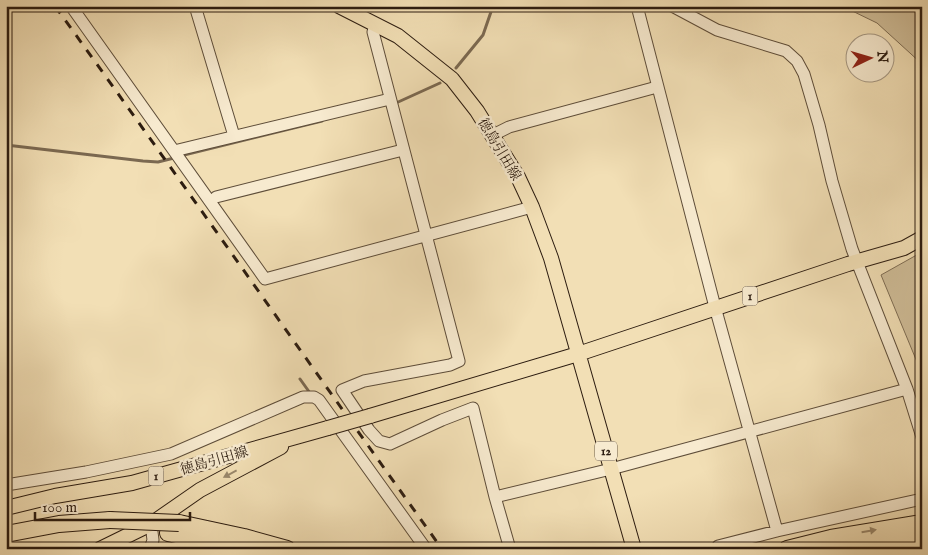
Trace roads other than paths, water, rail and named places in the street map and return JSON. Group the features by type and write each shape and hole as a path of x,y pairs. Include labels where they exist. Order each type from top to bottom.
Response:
{"highway":[{"path":"787,549 832,538 922,523"},
{"path":"6,534 59,524 109,524 174,528 244,537 287,549"},
{"path":"6,543 109,524"},
{"path":"174,528 237,549"},
{"path":"841,549 922,534"},
{"path":"887,549 922,542"}],"main road":[{"name":"徳島引田線","path":"342,7 398,36 452,79 477,110 518,177 532,207 551,258 578,354"},
{"name":"徳島引田線","path":"6,508 55,496 132,483 370,416 578,354 715,307 904,248 922,238"},
{"name":"12","path":"578,354 634,549"},
{"name":"徳島引田線","path":"100,549 151,524 200,490 304,435"}],"street":[{"path":"71,6 265,279 532,207"},
{"path":"195,6 234,136"},
{"path":"637,6 715,307 777,531"},
{"path":"672,6 717,30 786,51 797,61 804,74 819,125 832,181 857,262 907,389 922,437"},
{"path":"374,24 373,32 459,361 450,365 364,381 342,390 369,430 379,441 390,444 473,408 510,549"},
{"path":"494,135 509,127 657,87"},
{"path":"176,155 234,136 390,99"},
{"path":"216,197 403,150"},
{"path":"495,497 611,469 907,389"},
{"path":"6,485 127,464 171,454 303,398 314,397 319,400 426,549"},
{"path":"127,464 132,483"},
{"path":"718,546 922,499"},
{"path":"150,549 153,540 151,524"}],"waterway":[{"path":"456,68 483,35 493,6"},
{"path":"396,103 440,83"},
{"path":"180,156 322,121"},
{"path":"6,145 143,161 158,162 174,158"},
{"path":"300,379 310,393"}],"railway":[{"path":"55,6 442,549"}]}
